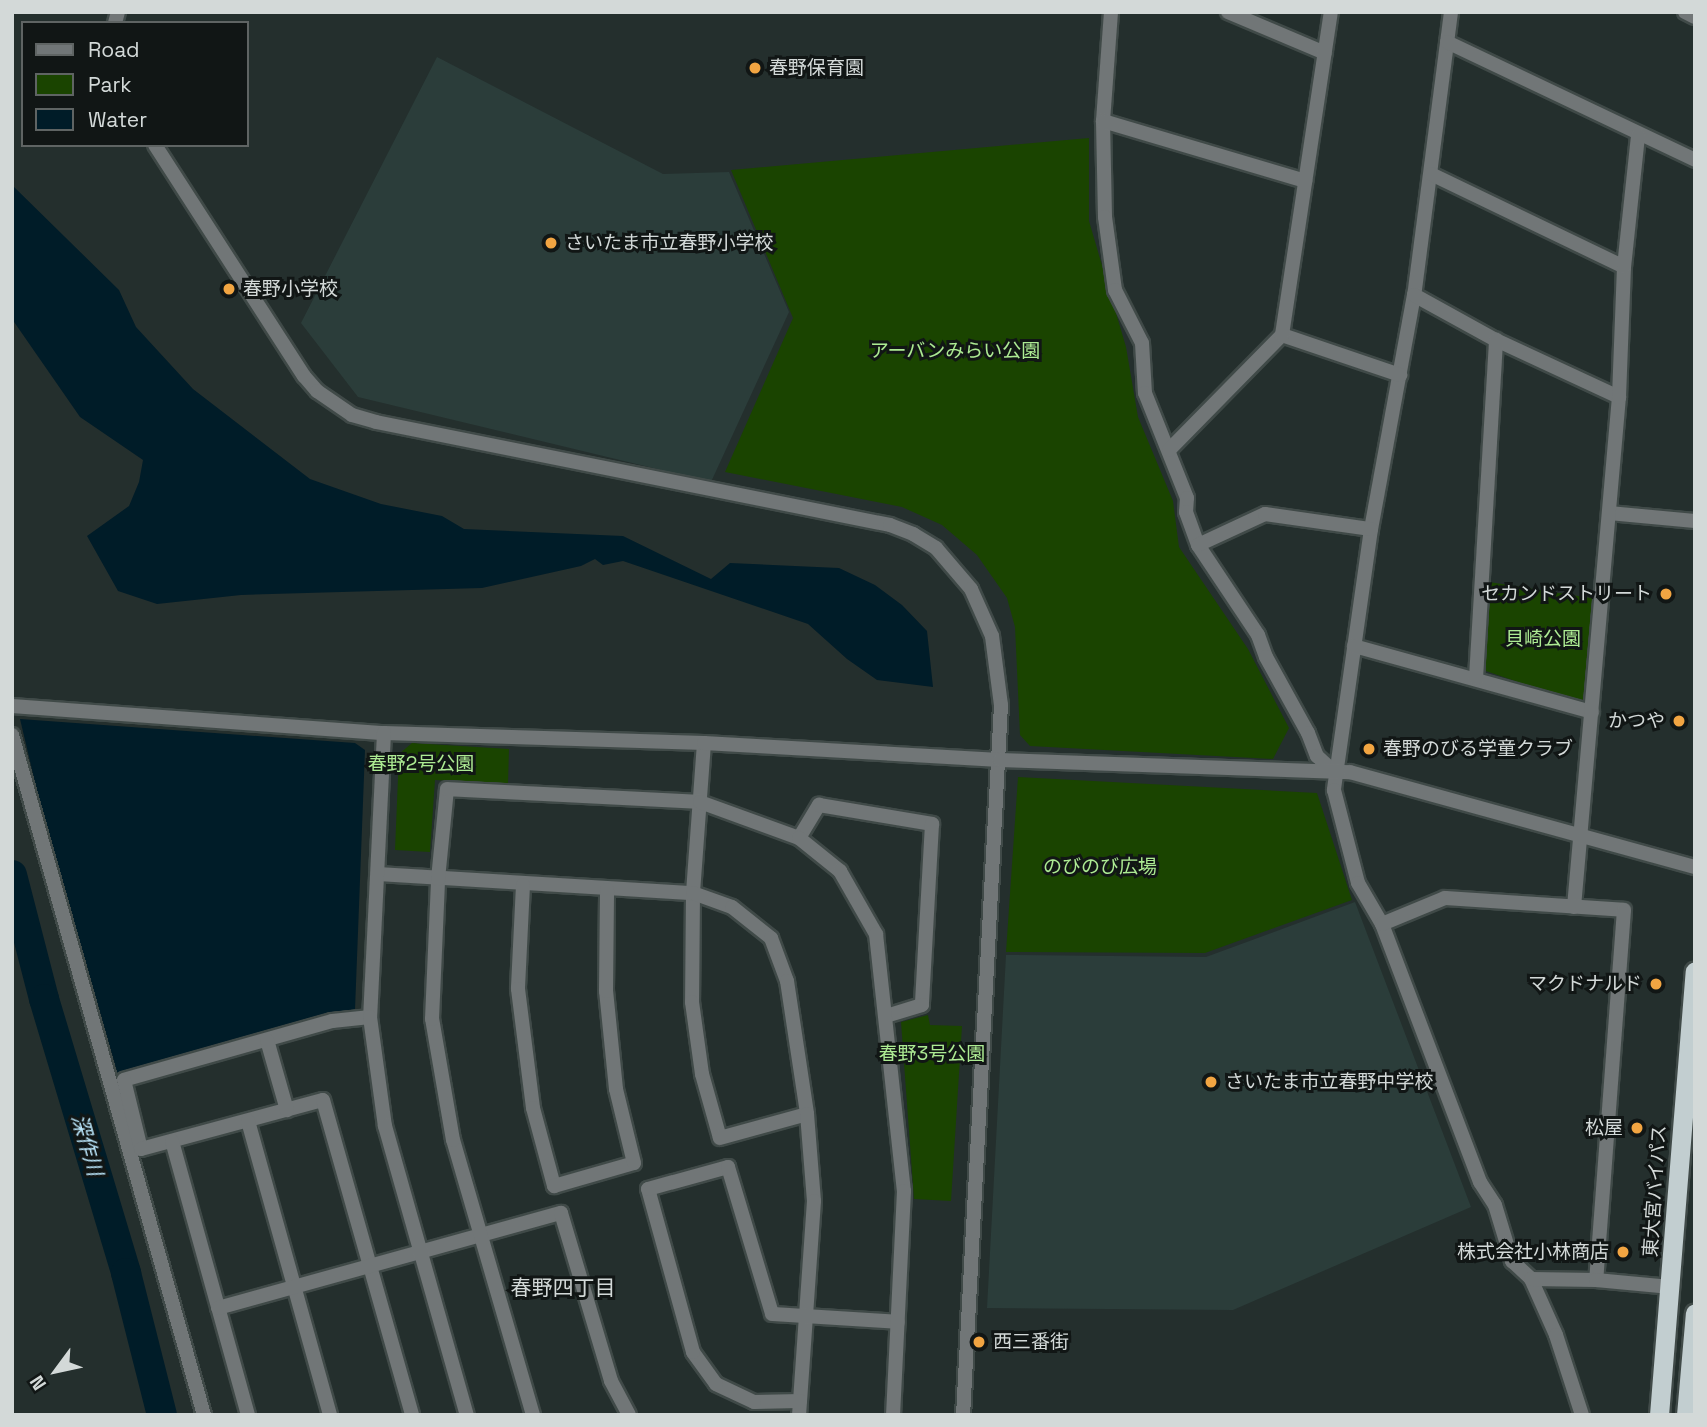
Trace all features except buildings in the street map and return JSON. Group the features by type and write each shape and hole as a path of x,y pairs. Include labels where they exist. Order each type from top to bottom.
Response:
{"highway":[{"name":"東大宮バイパス","path":"1660,1415 1695,971"},
{"path":"1686,1415 1695,1313"}],"street":[{"path":"1111,12 1103,121 1105,217 1115,290 1142,343 1145,393 1187,498 1186,512 1198,545 1258,635 1266,657 1308,733 1317,756 1336,774"},
{"path":"1228,12 1325,53"},
{"path":"1169,450 1282,335 1331,12"},
{"path":"1451,12 1414,295 1371,529 1334,790 1358,883 1382,924 1480,1182 1495,1205 1512,1261 1531,1279 1556,1335 1582,1415"},
{"path":"1685,12 1695,17"},
{"path":"1447,42 1695,160"},
{"path":"1103,121 1305,181"},
{"path":"1574,907 1619,397 1624,267 1638,135"},
{"path":"156,147 304,376 317,391 352,415 443,436 856,517 913,534 936,548 971,589 984,614 998,662 1001,705 963,1415"},
{"path":"1431,174 1624,267"},
{"path":"1414,295 1496,340 1619,397"},
{"path":"1282,335 1399,375"},
{"path":"1476,678 1496,340"},
{"path":"1609,513 1695,521"},
{"path":"1198,545 1265,514 1371,529"},
{"path":"1354,646 1592,712"},
{"path":"12,706 384,733 704,743 1000,760 1336,774 1350,772 1695,867"},
{"path":"384,733 370,1017 385,1126 467,1415"},
{"path":"12,735 204,1415"},
{"path":"704,743 693,893 692,1002 702,1074 720,1138 807,1114"},
{"path":"533,1415 453,1140 432,1019 438,879 447,789 700,802 799,838 841,871 876,934 904,1191 893,1415"},
{"path":"799,838 818,805 932,824 922,1004 886,1016"},
{"path":"378,874 523,885 693,893 732,907 771,938 787,981 807,1114 814,1201 807,1316 800,1408 754,1402 716,1384 693,1352 648,1189 728,1167 772,1314 807,1316 898,1322"},
{"path":"523,885 518,989 533,1108 554,1186 634,1163 616,1089 606,991 607,890"},
{"path":"1382,924 1445,898 1624,911 1597,1280"},
{"path":"370,1017 332,1021 124,1080 141,1149 323,1100 368,1267 412,1415"},
{"path":"267,1040 287,1110"},
{"path":"248,1121 330,1415"},
{"path":"172,1141 248,1415"},
{"path":"218,1308 561,1213 611,1381 629,1415"},
{"path":"1531,1279 1597,1280 1671,1287"}],"shaded area":[{"name":"さいたま市立春野小学校","path":"437,57 663,174 729,172 789,312 711,482 358,397 301,323"},
{"name":"さいたま市立春野中学校","path":"1355,902 1471,1207 1233,1310 987,1308 1006,955 1206,957"}],"green space":[{"name":"アーバンみらい公園","path":"1089,138 1089,221 1126,347 1138,417 1173,501 1179,547 1248,649 1289,728 1273,759 1030,746 1020,735 1015,627 1007,598 977,555 942,525 902,507 725,472 793,318 731,170"},
{"name":"貝崎公園","path":"1489,582 1597,599 1588,706 1483,670"},
{"name":"春野2号公園","path":"412,743 509,749 508,784 435,780 430,852 395,850 399,754"},
{"name":"のびのび広場","path":"1018,777 1317,793 1352,900 1205,953 1006,952"},
{"name":"春野3号公園","path":"928,1015 930,1025 962,1026 951,1201 914,1199 901,1022"}],"water":[{"path":"12,185 119,290 136,327 193,389 310,479 381,504 442,516 464,529 623,536 711,579 730,563 839,568 875,585 902,605 927,631 933,687 877,680 847,659 808,624 623,561 603,565 595,559 581,566 482,588 241,595 157,604 118,591 87,536 129,506 139,482 143,460 80,417 12,319"},
{"path":"20,719 355,743 365,750 355,1010 118,1075 38,795"}],"waterway":[{"name":"深作川","path":"12,875 44,999 126,1273 162,1415"}],"place":[{"name":"春野保育園","path":"755,68"},
{"name":"さいたま市立春野小学校","path":"551,243"},
{"name":"春野小学校","path":"229,289"},
{"name":"セカンドストリート","path":"1666,594"},
{"name":"かつや","path":"1679,721"},
{"name":"春野のびる学童クラブ","path":"1369,749"},
{"name":"マクドナルド","path":"1656,984"},
{"name":"さいたま市立春野中学校","path":"1211,1082"},
{"name":"松屋","path":"1637,1128"},
{"name":"株式会社小林商店","path":"1623,1252"},
{"name":"西三番街","path":"979,1342"}],"district":[{"name":"春野四丁目","path":"563,1288"}]}
